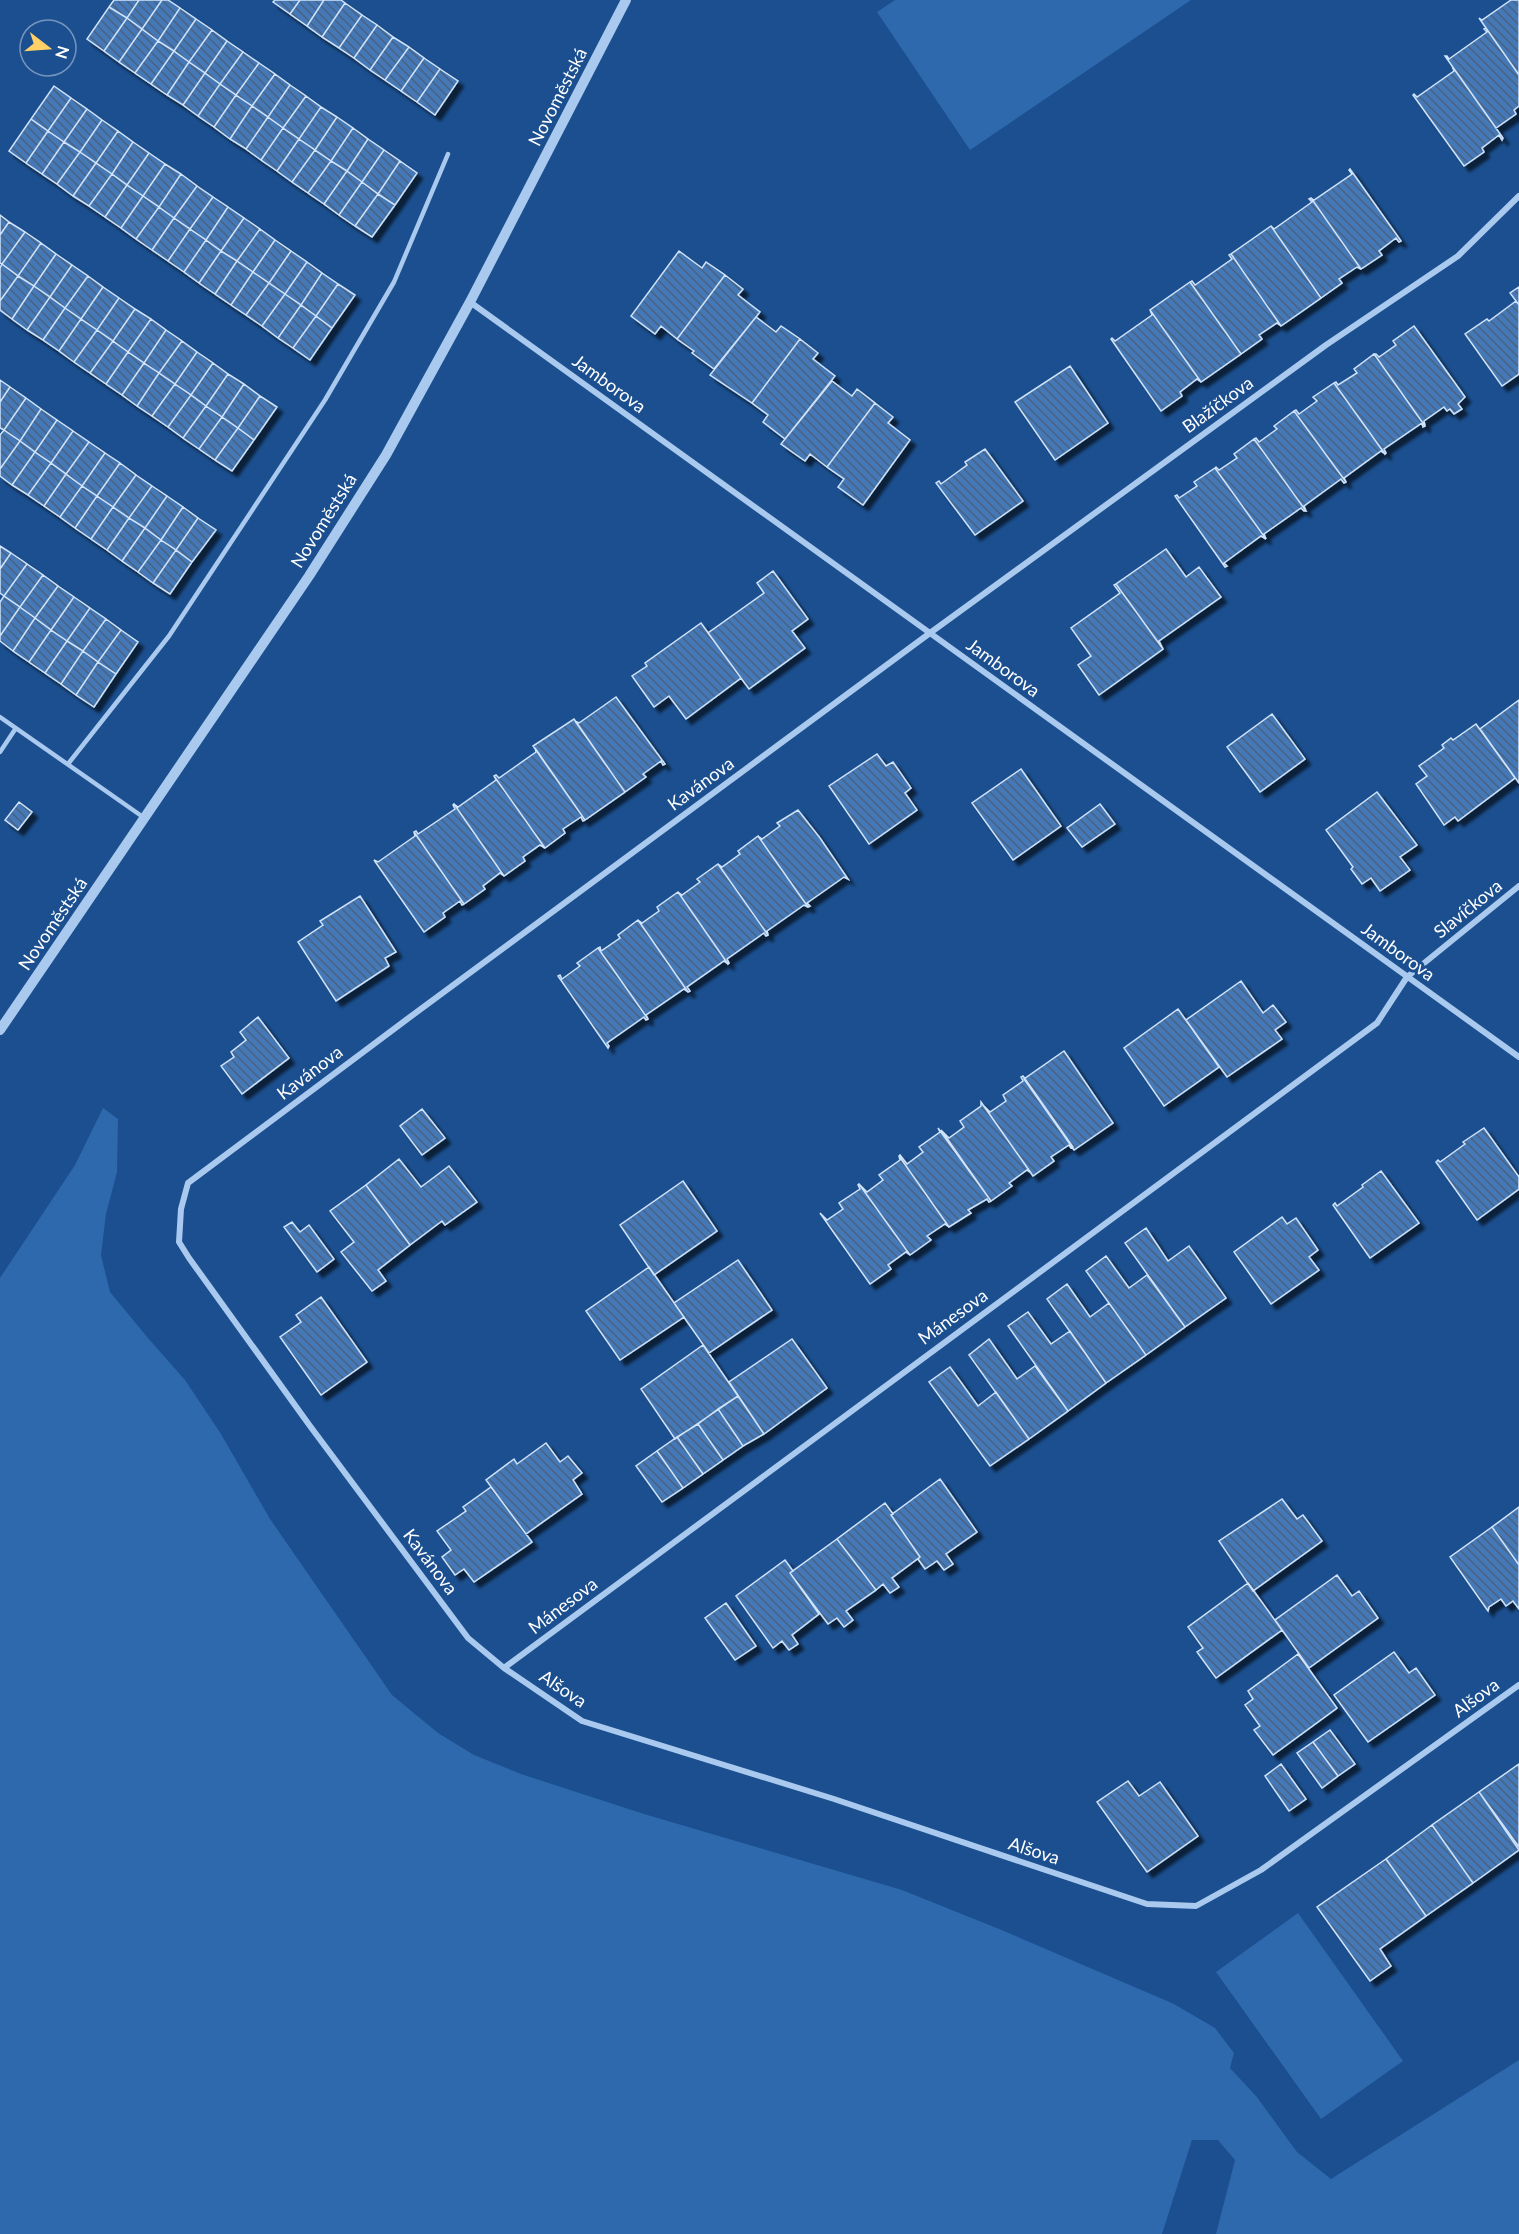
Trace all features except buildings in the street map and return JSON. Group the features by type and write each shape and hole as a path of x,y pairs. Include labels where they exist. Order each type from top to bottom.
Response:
{"street":[{"name":"Novoměstská","path":"0,1030 296,596 386,455 470,302 626,0"},
{"name":"Blažíčkova","path":"930,633 1326,345 1458,256 1519,196"},
{"name":"Jamborova","path":"470,302 1519,1057"},
{"name":"Kavánova","path":"504,1668 468,1638 310,1426 189,1258 179,1242 181,1209 188,1183 930,633"},
{"name":"Slavíčkova","path":"1407,977 1519,886"},
{"name":"Mánesova","path":"504,1668 1377,1023 1407,977"},
{"name":"Alšova","path":"504,1668 582,1720 834,1799 1147,1904 1196,1906 1261,1869 1519,1685"}],"lane":[{"path":"68,764 169,636 325,400 394,282 448,154"},
{"path":"0,717 145,818"},
{"path":"0,752 16,728"}],"shaded area":[{"path":"895,0 1191,0 970,150 877,12"},
{"path":"103,1108 118,1119 117,1172 106,1214 101,1255 110,1292 185,1380 221,1434 270,1519 392,1695 438,1733 474,1755 521,1774 644,1814 902,1890 1174,2004 1215,2028 1234,2053 1230,2068 1256,2096 1297,2152 1331,2179 1519,2060 1519,2234 1216,2234 1235,2160 1218,2140 1192,2140 1162,2234 0,2234 0,1278 75,1165"},
{"path":"1298,1913 1403,2061 1321,2119 1216,1972"}]}
